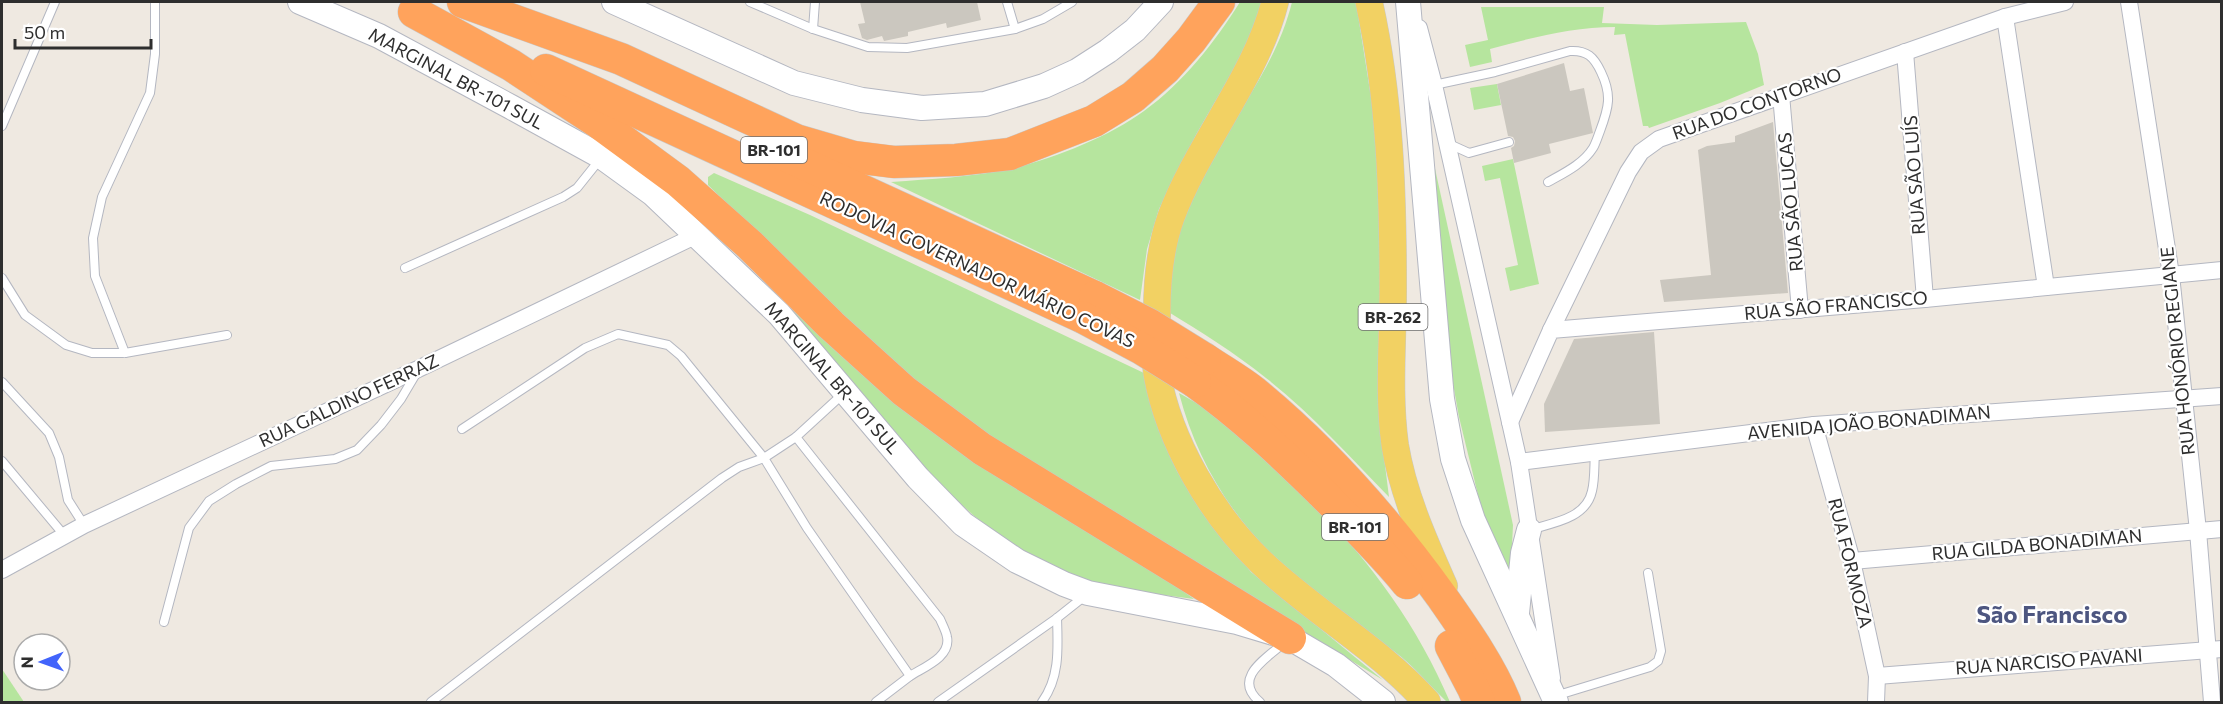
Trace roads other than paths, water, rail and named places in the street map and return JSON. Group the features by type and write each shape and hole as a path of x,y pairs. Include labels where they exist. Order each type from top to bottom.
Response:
{"highway":[{"name":"RODOVIA GOVERNADOR MÁRIO COVAS","path":"454,2 1089,307"},
{"path":"463,2 621,59 796,140 854,157 894,162 957,160 1010,154 1094,121 1133,97 1165,69 1191,40 1219,2"},
{"name":"RODOVIA GOVERNADOR MÁRIO COVAS","path":"404,7 1089,307 1150,325 1200,370 1235,410 1388,560 1417,595 1446,638 1479,702"},
{"path":"404,7 511,65 599,123 678,181 750,245 831,325 904,391 982,449 1290,638"},
{"name":"RODOVIA GOVERNADOR MÁRIO COVAS","path":"1200,370 1253,391 1304,436 1352,485 1421,568 1460,623 1495,680 1505,702"}],"main road":[{"name":"MARGINAL BR-101 SUL","path":"300,2 379,36 602,157 653,194 778,314 918,478 963,524 1017,561 1088,593 1237,622 1290,638 1336,665 1383,702"},
{"path":"338,2 355,23 379,36"},
{"path":"614,2 794,83 862,100 922,108 985,104 1044,86 1077,71 1136,30 1161,2"},
{"path":"1275,2 1272,15 1245,76 1208,142 1171,217 1160,254 1157,292 1157,373 1171,423 1191,466 1213,506 1234,533 1261,562 1322,614 1385,662 1427,702"},
{"name":"BR-262","path":"1369,2 1380,49 1389,129 1393,206 1391,383 1395,445 1405,486 1420,530 1460,623"},
{"path":"1410,2 1442,399 1453,459 1473,520 1555,700"},
{"path":"1517,616 1523,553 1528,530"}],"street":[{"path":"1410,2 1434,85 1519,462 1555,700"},
{"name":"RUA DO CONTORNO","path":"1551,330 1628,172 1641,152 1659,139 2005,17 2065,2"},
{"name":"RUA HONÓRIO REGIANE","path":"2129,2 2171,275 2198,531 2215,650 2212,702"},
{"path":"2005,17 2046,287"},
{"name":"RUA SÃO LUÍS","path":"1905,52 1925,299"},
{"name":"RUA SÃO LUCAS","path":"1781,95 1800,310"},
{"name":"RUA GALDINO FERRAZ","path":"2,570 84,525 418,369 697,235"},
{"name":"RUA SÃO FRANCISCO","path":"1551,330 1925,299 2222,270"},
{"path":"1510,422 1551,330"},
{"name":"AVENIDA JOÃO BONADIMAN","path":"1519,462 1814,425 2222,396"},
{"name":"RUA FORMOZA","path":"1814,425 1852,561 1877,676 1876,702"},
{"name":"RUA GILDA BONADIMAN","path":"1852,561 2222,529"},
{"name":"RUA NARCISO PAVANI","path":"1877,676 2215,650"}],"lane":[{"path":"2,126 56,2"},
{"path":"125,353 94,276 93,238 102,197 150,93 155,54 155,2"},
{"path":"750,2 813,29 868,47 907,48 1015,29 1043,20 1072,2"},
{"path":"813,29 815,2"},
{"path":"1007,2 1015,29"},
{"path":"1434,85 1495,72 1570,51 1589,54 1596,60 1608,87 1609,102 1605,118 1593,148 1574,168 1548,182"},
{"path":"1447,143 1469,153 1509,142"},
{"path":"405,268 562,197 577,188 602,157"},
{"path":"2,278 25,315 66,345 92,353 125,353 227,335"},
{"path":"462,429 585,348 618,334 668,345 681,356 764,458 807,528 910,676"},
{"path":"164,622 189,528 209,501 271,466 335,459 357,450 381,425 401,399 418,369"},
{"path":"2,382 49,433 59,457 68,500 84,525"},
{"path":"431,702 722,478 739,467 764,458 796,437 844,393"},
{"path":"796,437 940,619 948,636 947,648 942,655 876,702"},
{"path":"1528,530 1572,517 1583,508 1592,494 1595,453"},
{"path":"2,461 64,535"},
{"path":"1555,700 1650,668 1658,661 1661,651 1648,573"},
{"path":"938,702 1057,618 1088,593"},
{"path":"1042,702 1051,689 1058,657 1057,618"},
{"path":"1260,702 1249,690 1249,679 1254,668 1290,638"}],"district":[{"name":"São Francisco","path":"2052,615"}]}
